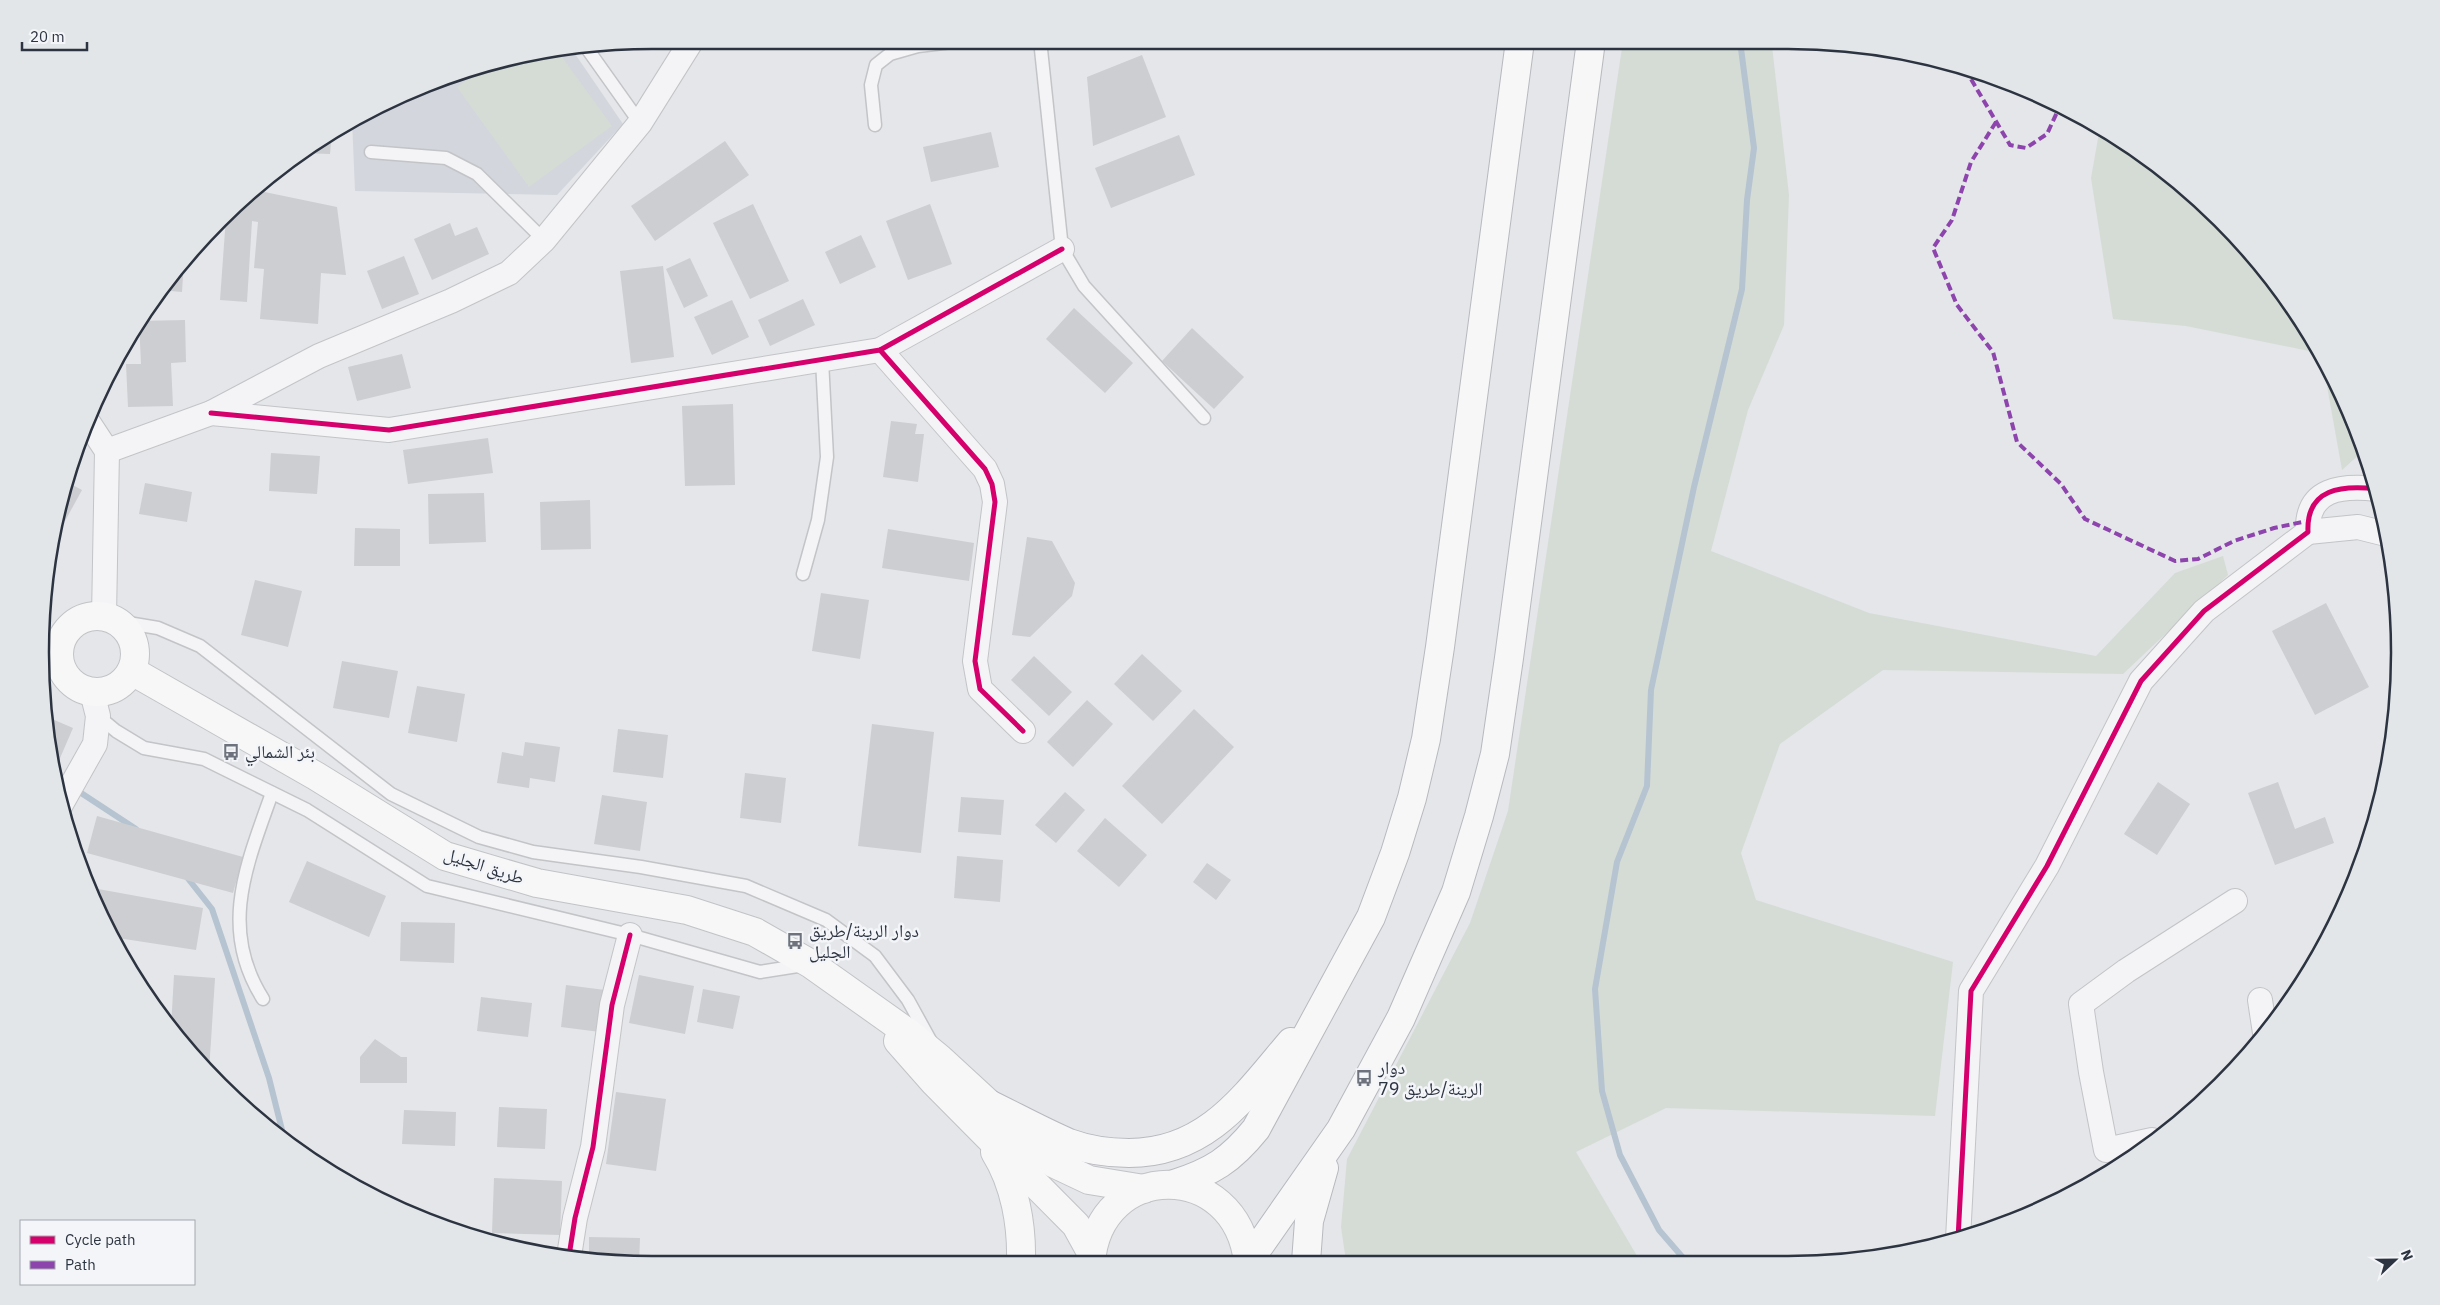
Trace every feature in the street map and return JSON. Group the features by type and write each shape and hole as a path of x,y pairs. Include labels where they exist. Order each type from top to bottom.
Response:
{"main road":[{"path":"1092,1256 1099,1228 1112,1210 1127,1197 1144,1189 1174,1184 1214,1169 1242,1147 1269,1108 1371,917 1395,853 1426,740 1519,49"},
{"path":"1252,1256 1331,1147 1401,1018 1456,892 1479,816 1495,754 1510,658 1590,49"},
{"path":"88,617 110,619 124,626 134,643 135,662 132,671 119,686 111,690 95,704 52,667 59,661 51,638 65,633 80,620 88,617"},
{"name":"طريق الجليل","path":"132,671 316,776 445,856 537,884 687,910 755,932 811,964 860,999"},
{"path":"860,999 939,1058 1041,1154 1072,1174 1089,1180 1144,1189"},
{"path":"860,999 935,1083 1076,1226 1091,1256"},
{"path":"987,1103 1070,1143 1092,1149 1113,1153 1147,1153 1174,1147 1208,1129 1237,1106 1324,1003"},
{"path":"983,1131 998,1156 1009,1180 1020,1227 1021,1256"},
{"path":"1306,1256 1309,1221 1331,1147"},
{"path":"1174,1184 1204,1192 1228,1210 1243,1235 1247,1256"}],"street":[{"path":"107,451 211,413 319,356 451,301 509,273 544,240 640,123 686,49"},
{"path":"211,413 388,430 880,350 1062,248"},
{"path":"880,350 985,469 992,484 994,502 975,661 980,689 1023,731"},
{"path":"92,428 107,451 110,619"},
{"path":"2308,532 2307,520 2311,506 2321,496 2340,488 2369,489"},
{"path":"1958,1231 1971,991 2046,866 2141,681 2204,611 2308,532 2358,527 2379,532"},
{"path":"66,796 95,744 95,704"},
{"path":"2138,1143 2106,1150 2090,1072 2081,1004 2126,970 2235,901"},
{"path":"570,1250 575,1218 592,1147 612,1005 630,935"},
{"path":"2260,1000 2264,1023"}],"lane":[{"path":"875,125 871,85 876,65 890,54 908,49"},
{"path":"1041,49 1062,248 1084,286 1204,418"},
{"path":"590,52 640,123"},
{"path":"371,152 446,158 477,174 544,240"},
{"path":"803,574 818,520 827,457 822,360"},
{"path":"110,619 158,628 200,646 391,794 479,837 533,852 641,867 746,886 826,920 875,956 908,1000 939,1058"},
{"path":"95,704 116,731 144,748 204,760 308,810 427,886 630,935 760,972 811,964"},
{"path":"263,999 250,978 243,953 240,929 240,901 246,867 272,793"}],"shaded area":[{"path":"1622,49 1772,49 1789,195 1784,325 1748,410 1711,551 1869,613 2096,656 2175,573 2223,556 2228,575 2123,674 1883,670 1780,744 1741,853 1756,900 1953,962 1935,1116 1666,1108 1576,1152 1637,1256 1345,1256 1341,1227 1347,1159 1470,923 1508,811"},
{"path":"575,54 623,124 557,195 355,191 352,129 385,111 421,95 496,69 535,60"},
{"path":"561,56 612,126 529,187 457,87 470,77 496,69"},
{"path":"2098,136 2155,174 2186,199 2241,254 2289,317 2310,351 2186,326 2113,319 2091,178"},
{"path":"2326,379 2358,455 2342,470"}],"building":[{"path":"1142,55 1166,117 1093,146 1087,77"},
{"path":"991,132 999,167 931,182 923,147"},
{"path":"1179,135 1195,175 1111,208 1095,168"},
{"path":"725,141 749,175 655,241 631,206"},
{"path":"331,142 330,154 314,153"},
{"path":"263,192 337,207 346,275 321,273 318,324 260,319 264,269 254,268 258,222 252,221 247,302 220,300 225,227"},
{"path":"753,204 789,281 750,299 713,223"},
{"path":"930,204 952,264 908,280 886,221"},
{"path":"450,223 455,236 477,227 489,254 432,280 414,239"},
{"path":"861,235 876,267 840,284 825,252"},
{"path":"404,256 419,294 382,309 367,271"},
{"path":"690,258 708,296 684,308 666,269"},
{"path":"663,266 674,357 631,363 620,271"},
{"path":"183,274 182,292 170,291"},
{"path":"803,299 815,325 770,346 758,320"},
{"path":"732,300 749,337 712,355 694,317"},
{"path":"1074,308 1133,363 1105,393 1046,339"},
{"path":"185,320 186,362 171,363 173,406 128,407 126,364 141,364 140,335 149,321"},
{"path":"1192,328 1244,377 1214,409 1162,361"},
{"path":"402,354 411,388 357,401 348,367"},
{"path":"733,404 735,485 685,486 682,406"},
{"path":"891,421 917,424 915,434 924,434 918,482 883,477"},
{"path":"488,438 493,473 408,484 403,450"},
{"path":"271,453 320,456 317,494 269,491"},
{"path":"145,483 192,492 187,522 139,514"},
{"path":"72,485 82,490 65,521 63,520"},
{"path":"484,493 486,542 429,544 428,494"},
{"path":"590,500 591,549 541,550 540,502"},
{"path":"355,528 400,529 400,566 354,566"},
{"path":"888,529 974,543 969,581 882,568"},
{"path":"1027,537 1052,541 1075,583 1072,596 1030,637 1012,635"},
{"path":"255,580 302,591 288,647 241,635"},
{"path":"821,593 869,600 860,659 812,651"},
{"path":"2326,603 2369,687 2315,715 2272,631"},
{"path":"1142,654 1182,691 1153,721 1114,684"},
{"path":"1034,656 1072,692 1049,716 1011,680"},
{"path":"342,661 398,671 389,718 333,708"},
{"path":"417,686 465,694 457,742 408,733"},
{"path":"1087,700 1113,724 1073,767 1047,742"},
{"path":"1194,709 1234,747 1162,824 1122,786"},
{"path":"53,719 73,728 59,761"},
{"path":"872,724 934,732 921,853 858,846"},
{"path":"618,729 668,735 663,778 613,772"},
{"path":"525,742 560,747 555,782 530,778 529,788 497,783 502,752 523,756"},
{"path":"745,773 786,778 781,823 740,818"},
{"path":"2158,782 2190,804 2157,855 2124,834"},
{"path":"2278,782 2295,829 2325,817 2334,843 2275,865 2248,793"},
{"path":"1065,792 1085,810 1056,843 1035,825"},
{"path":"602,795 647,802 640,851 594,844"},
{"path":"961,797 1004,800 1001,835 958,832"},
{"path":"97,816 243,857 233,893 87,853"},
{"path":"1105,818 1147,855 1119,887 1077,851"},
{"path":"957,856 1003,860 1000,902 954,898"},
{"path":"307,861 386,896 369,937 289,902"},
{"path":"1207,863 1231,880 1216,900 1193,882"},
{"path":"97,889 203,908 196,950 121,939"},
{"path":"401,922 455,923 454,963 400,961"},
{"path":"174,975 215,978 210,1062 199,1051 172,1017"},
{"path":"639,975 694,986 685,1034 629,1023"},
{"path":"566,985 605,990 600,1032 561,1027"},
{"path":"703,989 740,996 733,1029 697,1022"},
{"path":"481,997 532,1003 528,1037 477,1031"},
{"path":"375,1039 401,1057 407,1057 407,1083 360,1083 360,1057"},
{"path":"616,1092 666,1099 656,1171 606,1164"},
{"path":"499,1107 547,1109 545,1149 497,1147"},
{"path":"404,1110 456,1112 455,1146 402,1144"},
{"path":"494,1178 562,1181 560,1235 492,1233"},
{"path":"589,1237 640,1238 639,1256 589,1253"}],"waterway":[{"path":"1682,1256 1659,1230 1620,1155 1602,1091 1595,989 1617,862 1647,786 1651,690 1694,487 1742,289 1747,200 1754,148 1741,49"},
{"path":"63,781 67,784"},
{"path":"75,789 136,829"},
{"path":"186,876 212,909 269,1078 282,1128"}],"marked path":[{"path":"1970,77 2010,145 2026,148 2047,134 2057,112"},
{"path":"1996,122 1971,162 1952,220 1933,248 1957,305 1993,352 2017,442 2061,484 2085,519 2175,561 2198,559 2234,541 2274,528 2307,521"}],"cycle path":[{"path":"211,413 389,430 880,350 1062,249"},
{"path":"880,350 985,469 992,484 995,502 975,661 980,689 1023,731"},
{"path":"1958,1231 1971,991 2047,866 2141,681 2204,611 2308,532 2309,517 2313,506 2320,498 2329,492 2339,489 2369,488"},
{"path":"570,1250 575,1218 593,1147 612,1005 630,935"}],"place":[{"name":"بئر الشمالي","path":"231,752"},
{"name":"دوار الرينة/طريق الجليل","path":"795,941"},
{"name":"دوار الرينة/طريق 79","path":"1364,1078"}]}
